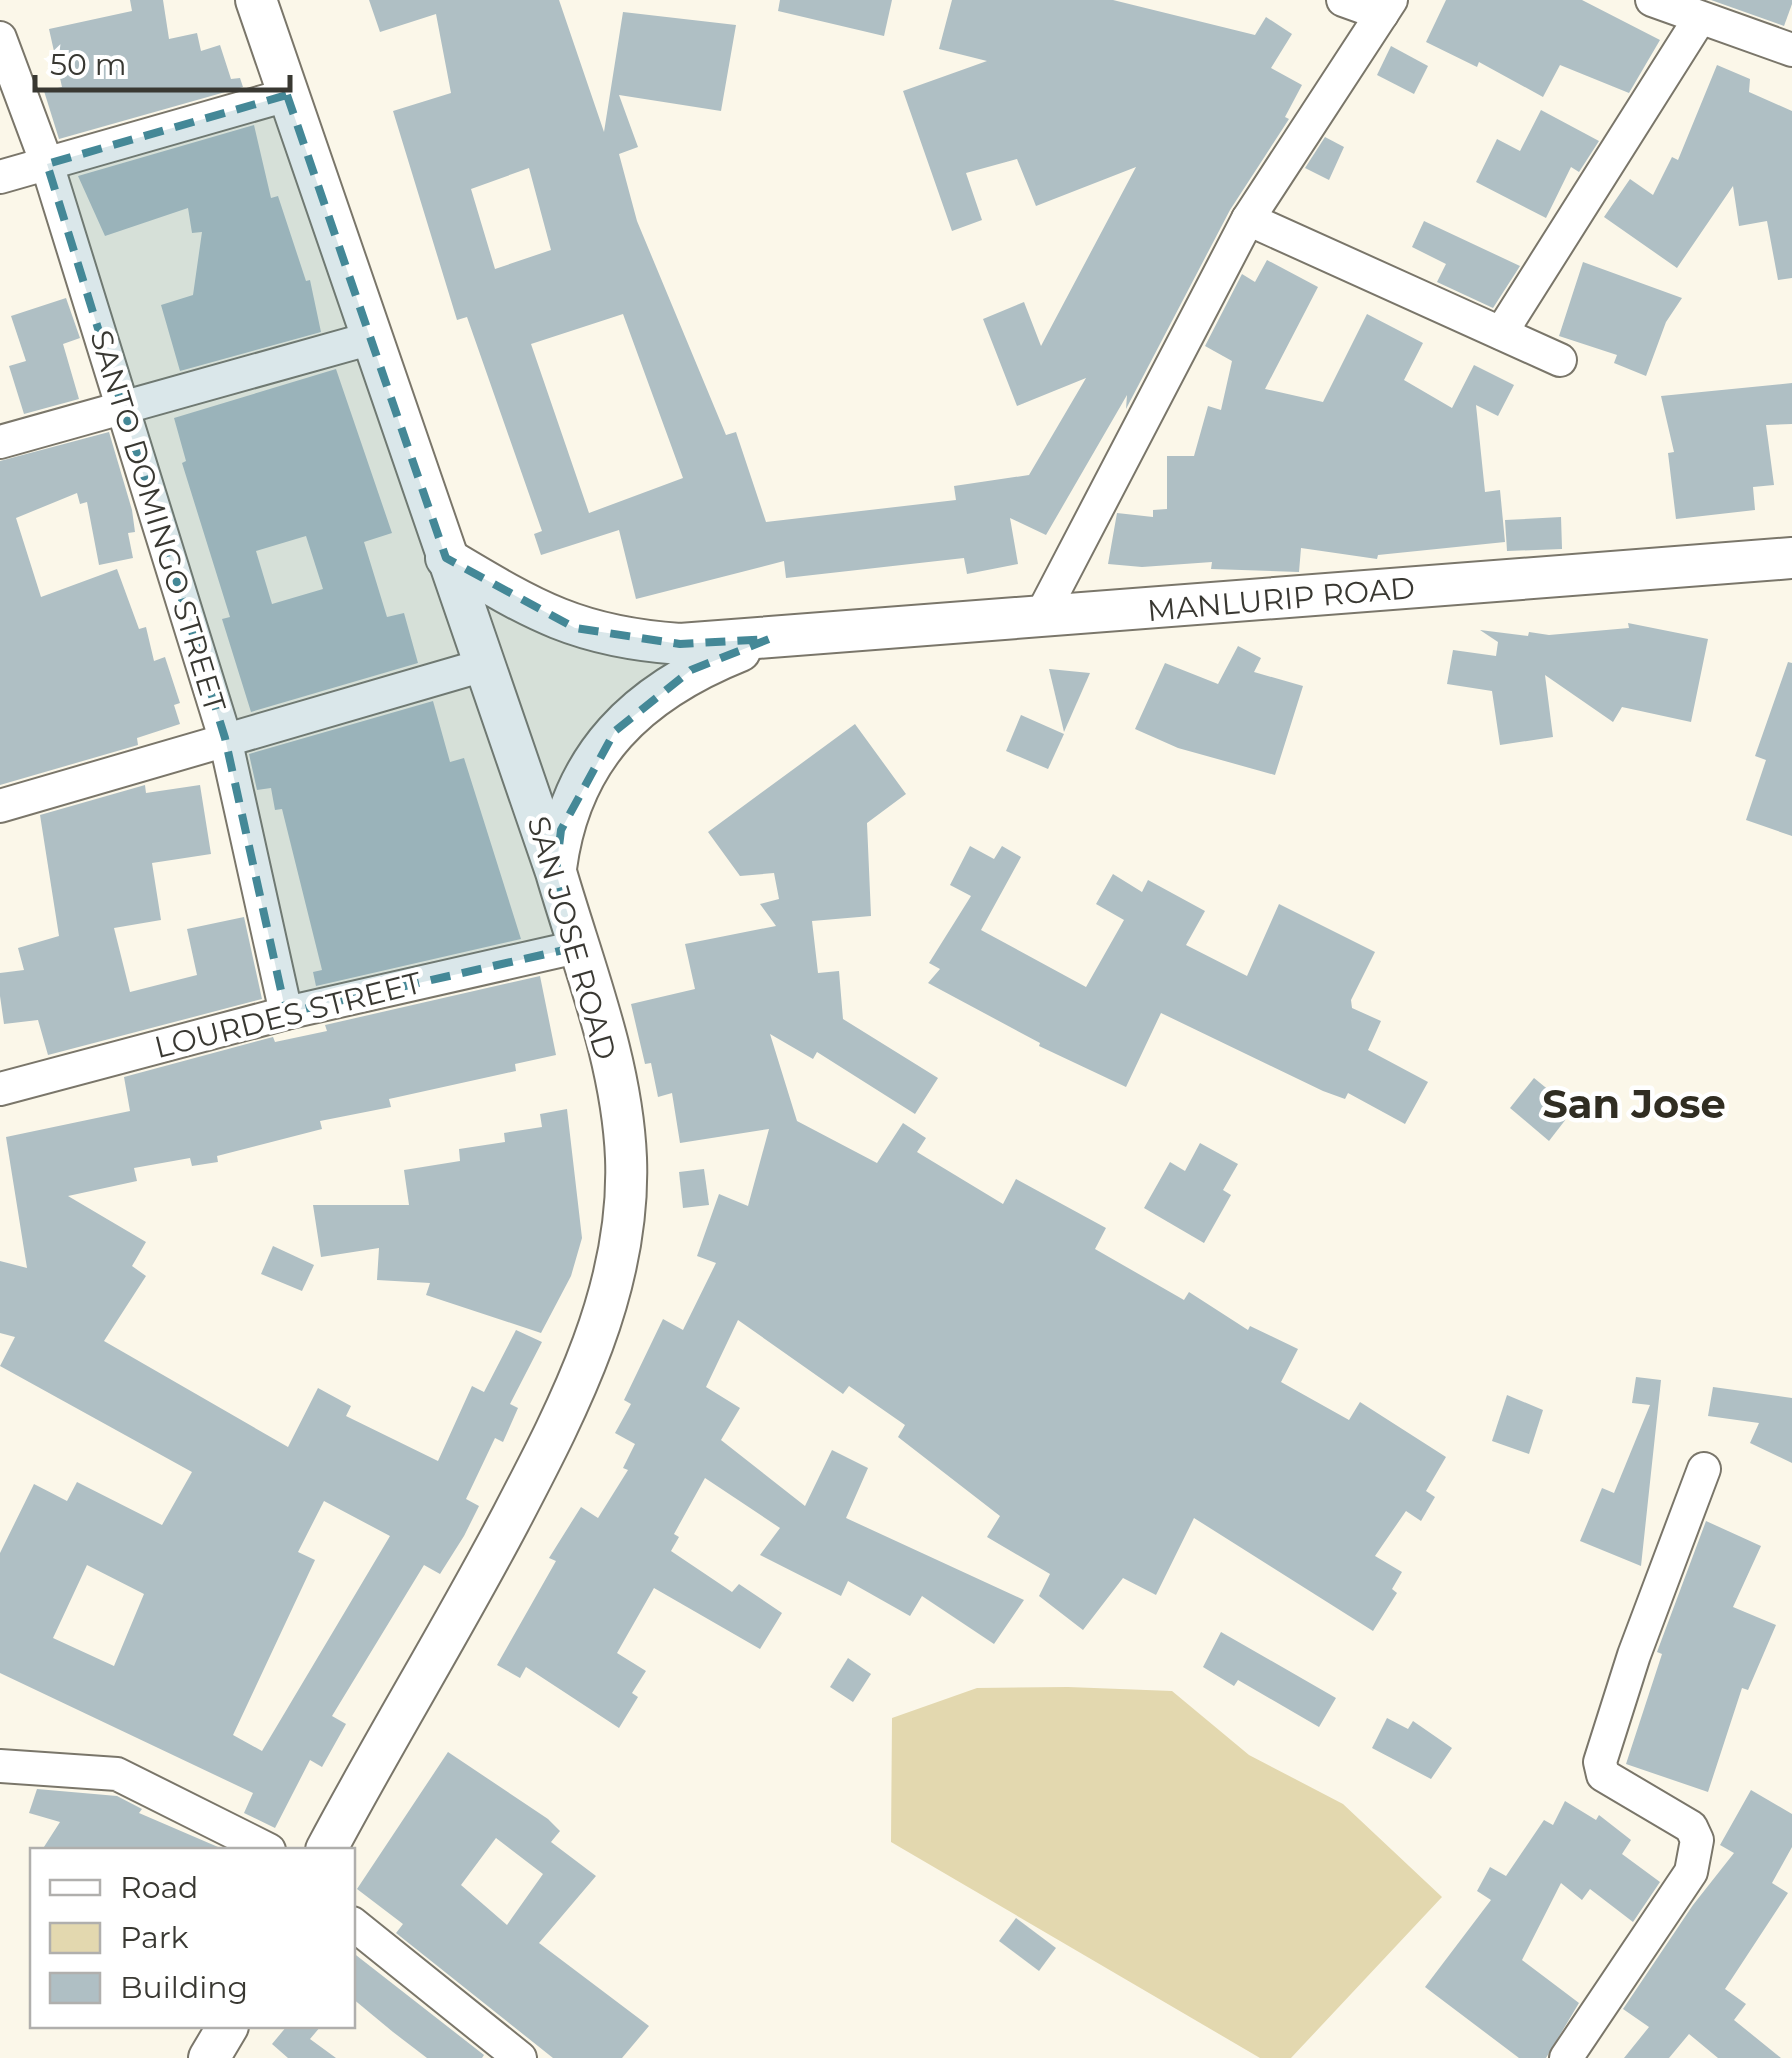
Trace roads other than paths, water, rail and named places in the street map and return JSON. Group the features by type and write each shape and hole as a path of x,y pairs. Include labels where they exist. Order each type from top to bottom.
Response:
{"main road":[{"name":"SAN JOSE ROAD","path":"256,0 556,872 600,1017 626,1154 623,1219 610,1300 558,1429 327,1848"},
{"name":"MANLURIP ROAD","path":"446,558 541,615 575,628 626,640 680,644 1792,558"},
{"name":"MANLURIP ROAD","path":"556,872 561,830 575,792 615,731 657,692 692,670 769,639"},
{"path":"209,2058 227,2028"}],"street":[{"path":"1040,618 1248,219 1386,7 1343,0"},
{"path":"1652,0 1792,50"},
{"path":"1501,333 1700,18"},
{"name":"SANTO DOMINGO STREET","path":"0,38 47,164 226,738 286,1013"},
{"path":"0,177 287,95"},
{"path":"1248,219 1560,360"},
{"path":"0,442 372,338"},
{"path":"0,806 484,665"},
{"name":"LOURDES STREET","path":"0,1089 286,1013 578,947"},
{"path":"1566,2058 1690,1872 1697,1840 1692,1827 1604,1775 1600,1762 1634,1654 1704,1469"},
{"path":"0,1766 117,1774 265,1848"},
{"path":"355,1924 520,2058"}],"district":[{"name":"San Jose","path":"1634,1103"}]}
